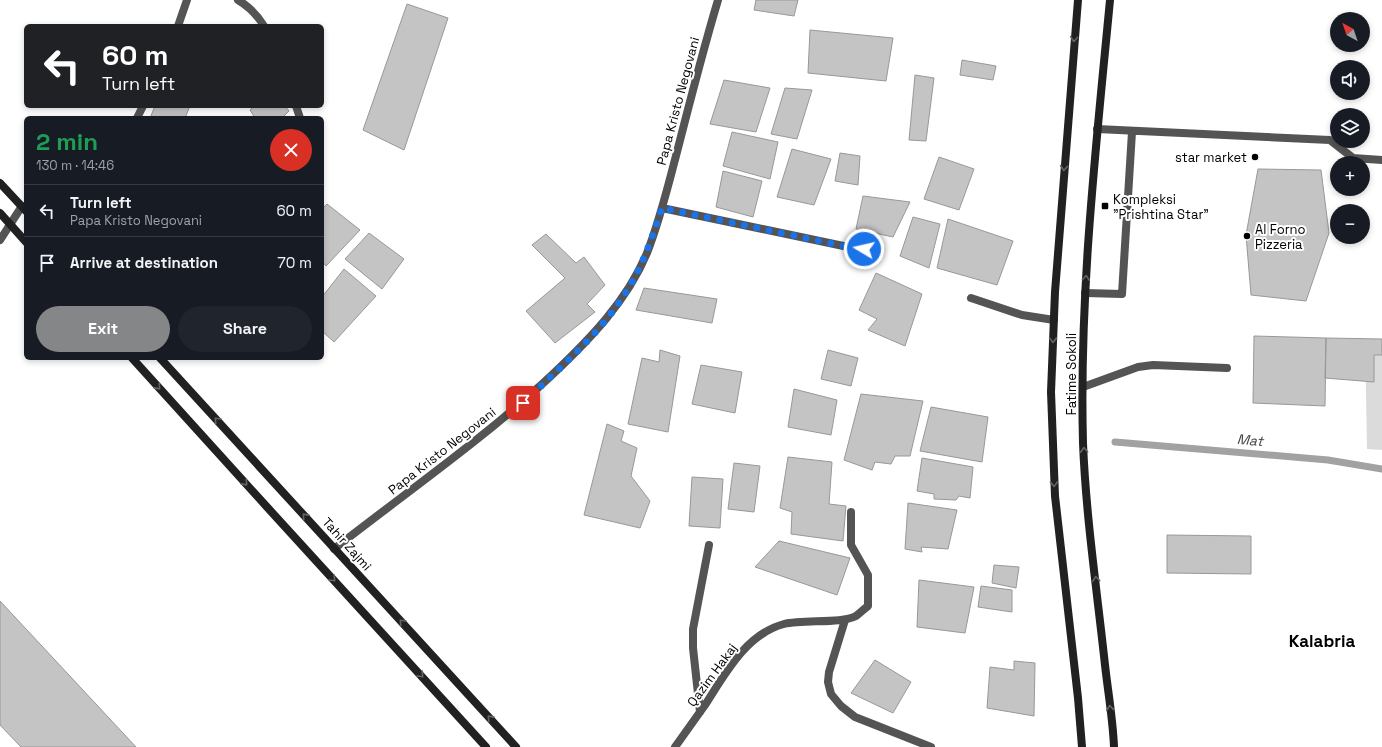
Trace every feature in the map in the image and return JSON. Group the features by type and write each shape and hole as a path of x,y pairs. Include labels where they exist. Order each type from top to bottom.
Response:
{"street":[{"path":"179,24 187,0"},
{"path":"238,0 253,12 262,24"},
{"name":"Papa Kristo Negovani","path":"334,549 460,454 523,403 603,324 626,292 646,254 662,208 718,0"},
{"name":"Fatime Sokoli","path":"1078,0 1066,136 1054,320 1051,392 1055,496 1078,698 1082,747"},
{"name":"Fatime Sokoli","path":"1110,0 1084,293 1082,387 1088,506 1114,747"},
{"path":"1098,130 1330,140 1353,158 1382,160"},
{"path":"1084,293 1122,294 1132,132"},
{"path":"0,183 24,209 10,224 0,240"},
{"path":"662,208 853,248 864,249"},
{"path":"0,213 24,240"},
{"path":"971,298 1022,315 1054,320"},
{"path":"134,360 486,747"},
{"name":"Tahir Zajmi","path":"162,360 516,747"},
{"path":"1082,387 1138,367 1153,365 1227,368"},
{"name":"Qazim Hakaj","path":"675,747 731,666 749,644 765,632 784,625 809,621 846,620 857,616 868,606 868,575 851,545 851,512"},
{"path":"700,712 692,629 709,545"},
{"path":"846,620 829,672 828,682 831,694 841,706 855,717 931,747"}],"shaded area":[{"path":"1365,339 1382,339 1382,450 1367,449"}],"building":[{"path":"756,0 798,0 794,16 754,10"},
{"path":"407,4 448,18 404,150 363,130"},
{"path":"810,30 893,38 886,81 808,73"},
{"path":"962,60 996,66 993,80 960,75"},
{"path":"915,75 934,78 926,141 909,140"},
{"path":"724,80 770,88 756,132 710,124"},
{"path":"785,88 812,90 797,139 771,134"},
{"path":"154,108 189,108 186,116 151,116"},
{"path":"252,108 287,108 289,111 284,116 254,116 250,110"},
{"path":"732,132 778,142 770,179 723,166"},
{"path":"792,149 831,159 814,205 777,197"},
{"path":"840,153 860,156 858,185 835,181"},
{"path":"939,157 974,169 959,210 924,199"},
{"path":"1258,169 1321,170 1329,233 1306,301 1251,295 1246,235"},
{"path":"723,171 762,181 753,217 716,207"},
{"path":"863,196 910,202 893,237 856,229"},
{"path":"327,204 360,230 326,266 324,264 324,207"},
{"path":"913,217 940,224 929,268 900,256"},
{"path":"948,219 1013,241 997,285 937,268"},
{"path":"369,233 404,259 382,289 345,259"},
{"path":"546,234 576,263 584,257 605,285 587,304 595,312 555,343 526,311 565,278 532,245"},
{"path":"344,269 376,296 334,342 324,333 324,294"},
{"path":"876,273 922,294 905,346 868,330 877,319 859,310"},
{"path":"644,288 717,299 712,323 636,310"},
{"path":"1254,336 1326,338 1325,406 1253,403"},
{"path":"1326,338 1382,339 1382,355 1374,355 1374,382 1325,378"},
{"path":"660,350 680,356 668,432 628,424 642,358 659,362"},
{"path":"828,350 858,358 851,386 821,379"},
{"path":"701,365 742,372 735,413 692,404"},
{"path":"794,389 837,400 831,435 788,427"},
{"path":"861,394 923,401 910,456 895,456 891,464 875,462 872,470 844,460"},
{"path":"931,407 988,417 982,462 920,451"},
{"path":"607,424 624,431 621,441 637,448 631,476 650,501 640,528 584,515"},
{"path":"788,457 832,462 829,504 846,506 843,541 791,534 792,512 780,508"},
{"path":"922,458 973,467 970,498 959,496 956,500 934,499 934,494 917,491"},
{"path":"734,463 760,466 754,512 728,509"},
{"path":"692,477 723,479 720,528 689,526"},
{"path":"908,503 957,510 948,549 921,547 922,552 905,549"},
{"path":"1167,535 1251,536 1251,574 1167,573"},
{"path":"779,541 850,558 837,595 755,567"},
{"path":"994,565 1019,567 1016,588 992,583"},
{"path":"919,580 974,587 965,633 917,627"},
{"path":"981,586 1012,590 1012,612 978,607"},
{"path":"0,601 136,747 21,747 0,725"},
{"path":"875,660 911,682 893,713 851,693"},
{"path":"1014,661 1035,663 1034,716 987,708 990,667 1014,670"}],"waterway":[{"name":"Mat","path":"1115,442 1328,460 1382,469"}],"place":[{"name":"star market","path":"1255,157"},
{"name":"Kompleksi \"Prishtina Star\"","path":"1105,206"},
{"name":"Al Forno Pizzeria","path":"1247,236"}],"district":[{"name":"Kalabria","path":"1322,641"}],"route":[{"path":"523,403 603,324 626,292 646,254 662,208 853,248 864,249"}]}
